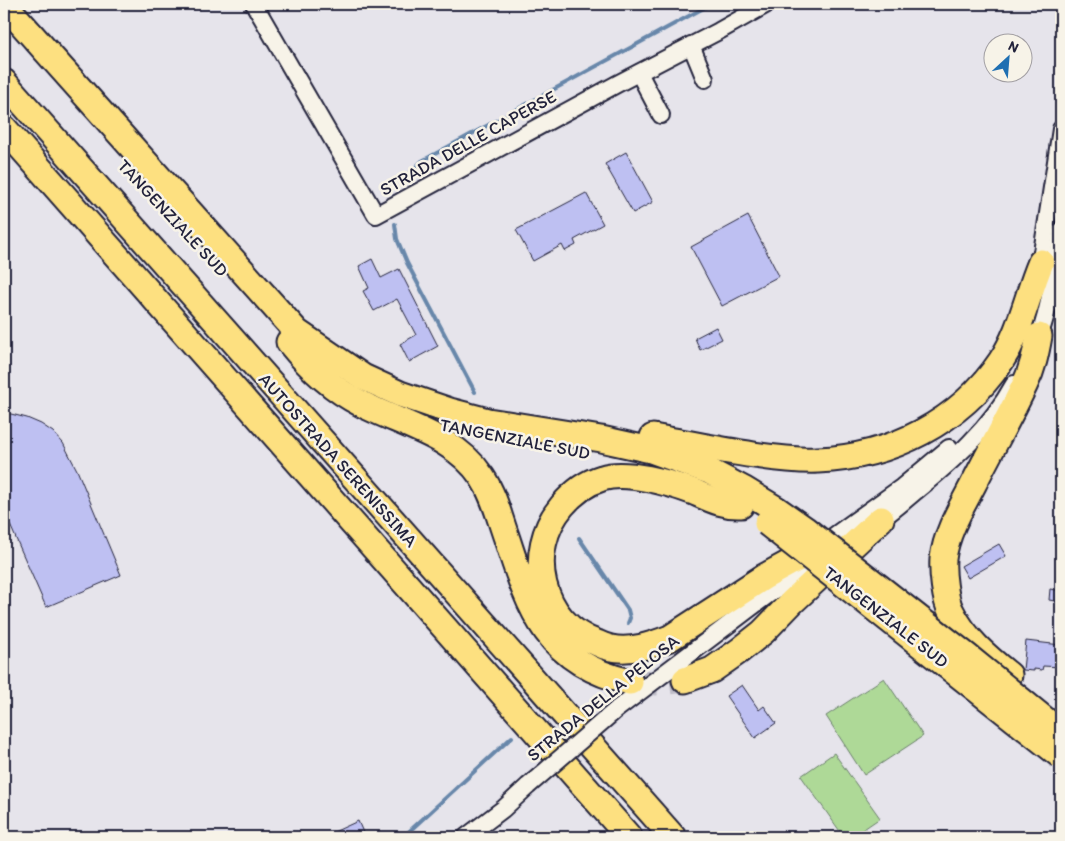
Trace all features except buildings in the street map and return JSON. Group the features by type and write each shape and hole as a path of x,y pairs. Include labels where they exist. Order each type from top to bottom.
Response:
{"highway":[{"name":"TANGENZIALE SUD","path":"4,4 297,332 363,377 400,394 450,411 488,420 600,439 651,450 709,471 744,489 772,516 1061,756"},
{"name":"TANGENZIALE SUD","path":"4,29 123,165 289,342 319,365 360,392 386,405 432,423 483,436 628,461 683,478 741,505 806,530 961,650 1061,733"},
{"name":"AUTOSTRADA SERENISSIMA","path":"4,82 673,837"},
{"name":"AUTOSTRADA SERENISSIMA","path":"4,128 628,837"},
{"path":"488,420 575,423 779,458 818,460 851,456 883,449 919,435 956,411 978,389 1001,361 1014,337 1031,285 1041,262"},
{"path":"1040,336 1035,360 1026,382 950,532 943,559 944,582 950,610 965,633 987,658 1020,684 1061,722"},
{"path":"289,342 307,364 330,384 351,398 447,444 467,458 482,477 494,500 525,593 535,616 550,638 581,664 610,677 630,682"},
{"path":"741,505 730,506 667,483 631,476 603,477 588,484 574,492 556,513 545,533 541,563 546,592 555,611 569,628 587,640 611,648 633,648 654,644 670,638 764,577 817,548"},
{"path":"685,680 712,670 763,632 792,602 881,519"},
{"path":"542,689 681,837"}],"street":[{"path":"16,4 93,105"},
{"name":"STRADA DELLE CAPERSE","path":"254,4 376,215 766,4"},
{"path":"691,45 705,79"},
{"path":"638,73 661,115"},
{"path":"1041,262 1061,129"},
{"name":"STRADA DELLA PELOSA","path":"466,837 503,810 617,709 769,594 881,519 932,478 977,436 1011,389 1040,336 1061,231"},
{"name":"TANGENZIALE SUD","path":"817,548 902,487 948,449 987,408 1016,357 1029,320 1041,262"},
{"name":"STRADA DELLA PELOSA","path":"769,594 817,548"}],"green space":[{"path":"884,678 923,736 864,775 826,716"},
{"path":"834,753 880,818 852,837 844,837 801,776"}],"waterway":[{"path":"408,175 422,161 711,4"},
{"path":"395,224 397,239 407,263 475,392"},
{"path":"579,538 628,610 630,618 628,623"},
{"path":"403,837 512,737"}],"tunnel":[{"path":"633,682 660,683 685,680"}]}
